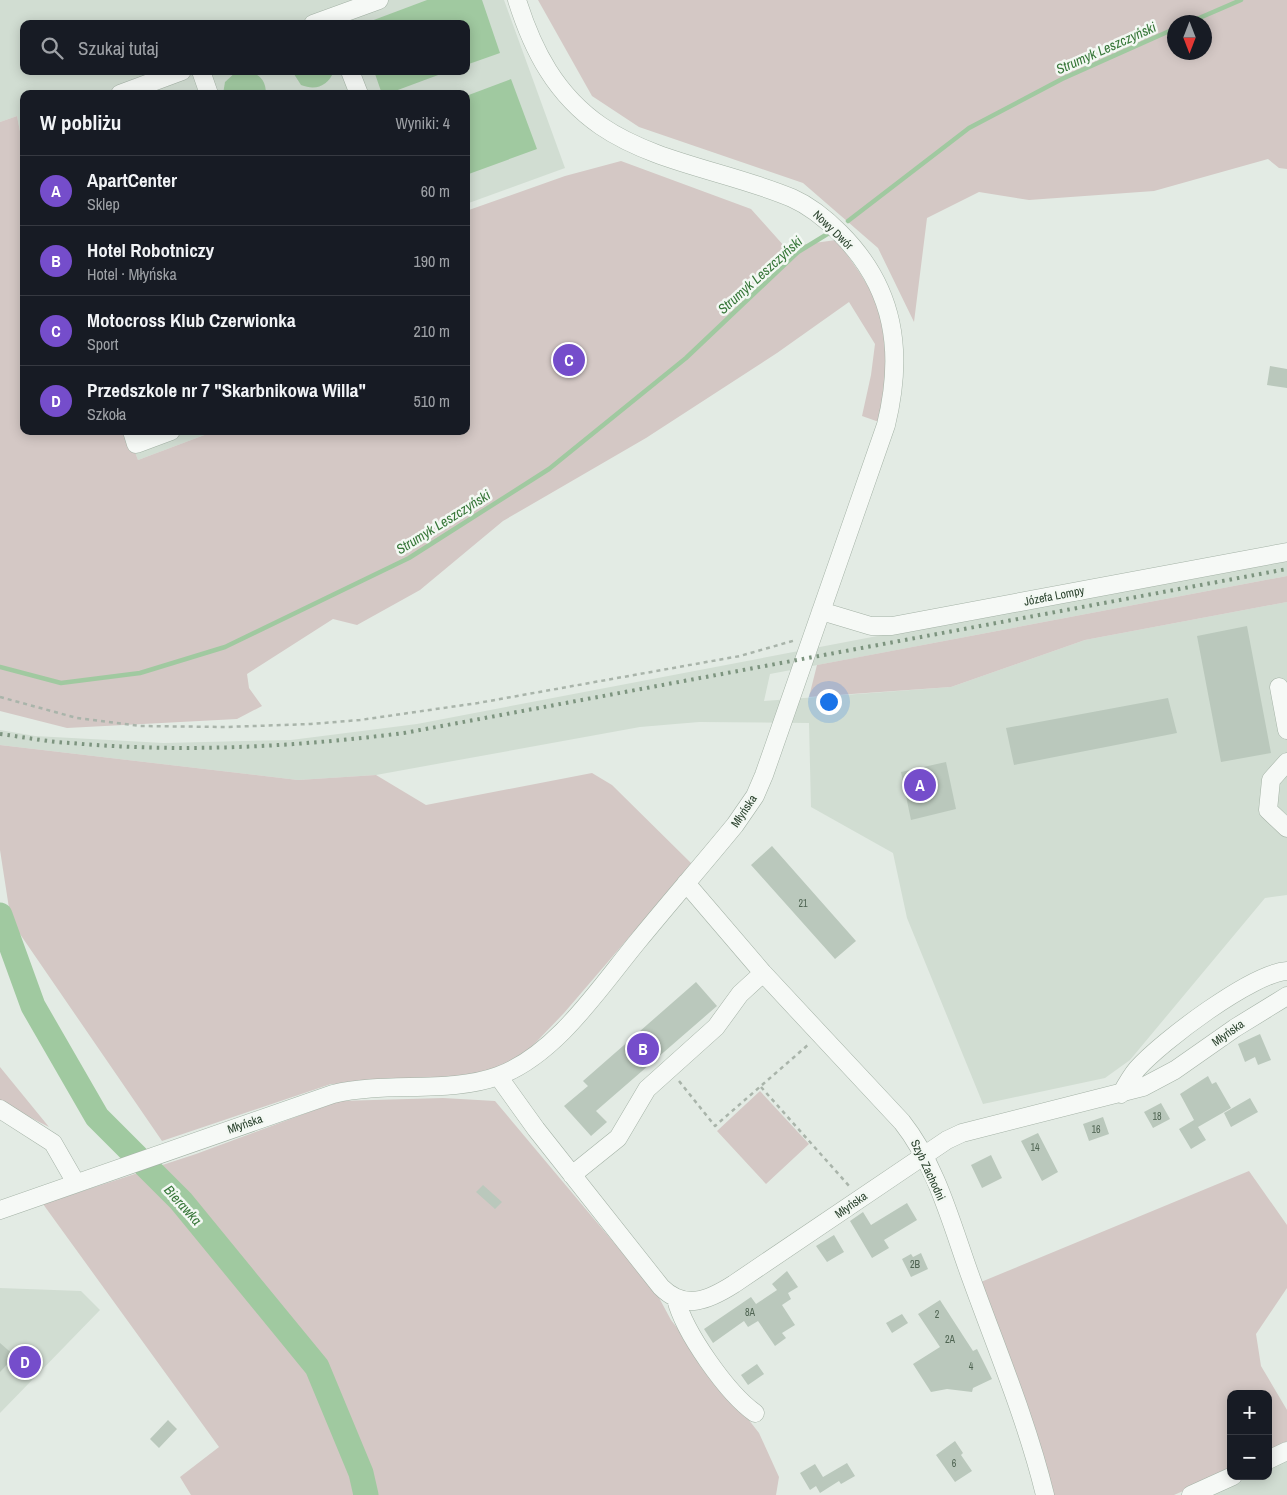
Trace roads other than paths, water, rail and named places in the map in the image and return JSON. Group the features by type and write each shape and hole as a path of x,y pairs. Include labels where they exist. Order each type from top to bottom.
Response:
{"street":[{"path":"334,20 379,0"},
{"name":"Nowy Dwór","path":"516,0 529,35 550,76 564,93 600,125 632,144 773,190 811,208 833,226 861,257 882,292 888,309 894,345 895,378 892,399 880,444 821,611"},
{"path":"131,90 171,75"},
{"path":"202,75 208,90"},
{"path":"352,75 357,90"},
{"path":"133,435 136,444 160,435"},
{"name":"Józefa Lompy","path":"821,611 871,626 892,626 1287,552"},
{"name":"Młyńska","path":"0,1210 341,1092 375,1087 461,1083 498,1076 526,1062 556,1037 587,1003 735,825 754,796 769,761 821,611"},
{"path":"1279,687 1287,730"},
{"path":"1287,762 1271,780 1268,810 1287,828"},
{"name":"Szyb Zachodni","path":"686,883 819,1035 902,1122 923,1154 1020,1410 1045,1495"},
{"path":"1120,1094 1137,1069 1188,1025 1234,994 1270,975 1286,970"},
{"path":"572,1175 618,1138 643,1094 668,1068 716,1027 740,994 763,973"},
{"name":"Młyńska","path":"676,1299 687,1302 701,1301 725,1290 923,1154 962,1133 1144,1087 1169,1074 1235,1028 1287,996"},
{"path":"498,1076 652,1277 666,1293 676,1299 681,1316 688,1329 727,1386 754,1413"},
{"path":"0,1109 53,1143 76,1183"},
{"path":"1272,1458 1287,1451"},
{"path":"1192,1495 1227,1479"}],"waterway":[{"name":"Strumyk Leszczyński","path":"1206,15 1241,0"},
{"name":"Strumyk Leszczyński","path":"848,221 969,128 1062,79 1167,32"},
{"name":"Strumyk Leszczyński","path":"0,667 61,683 140,673 225,647 409,558 549,469 686,358 798,252 829,233"},
{"name":"Bierawka","path":"0,915 33,1006 97,1117 181,1201 317,1367 361,1473 366,1495"}],"railway":[{"path":"0,734 45,741 113,746 196,748 280,745 404,733 1287,569"}],"place":[{"name":"Motocross Klub Czerwionka","path":"569,360"},
{"name":"ApartCenter","path":"920,785"},
{"name":"Hotel Robotniczy","path":"643,1049"},
{"name":"Przedszkole nr 7 \"Skarbnikowa Willa\"","path":"25,1362"}]}
